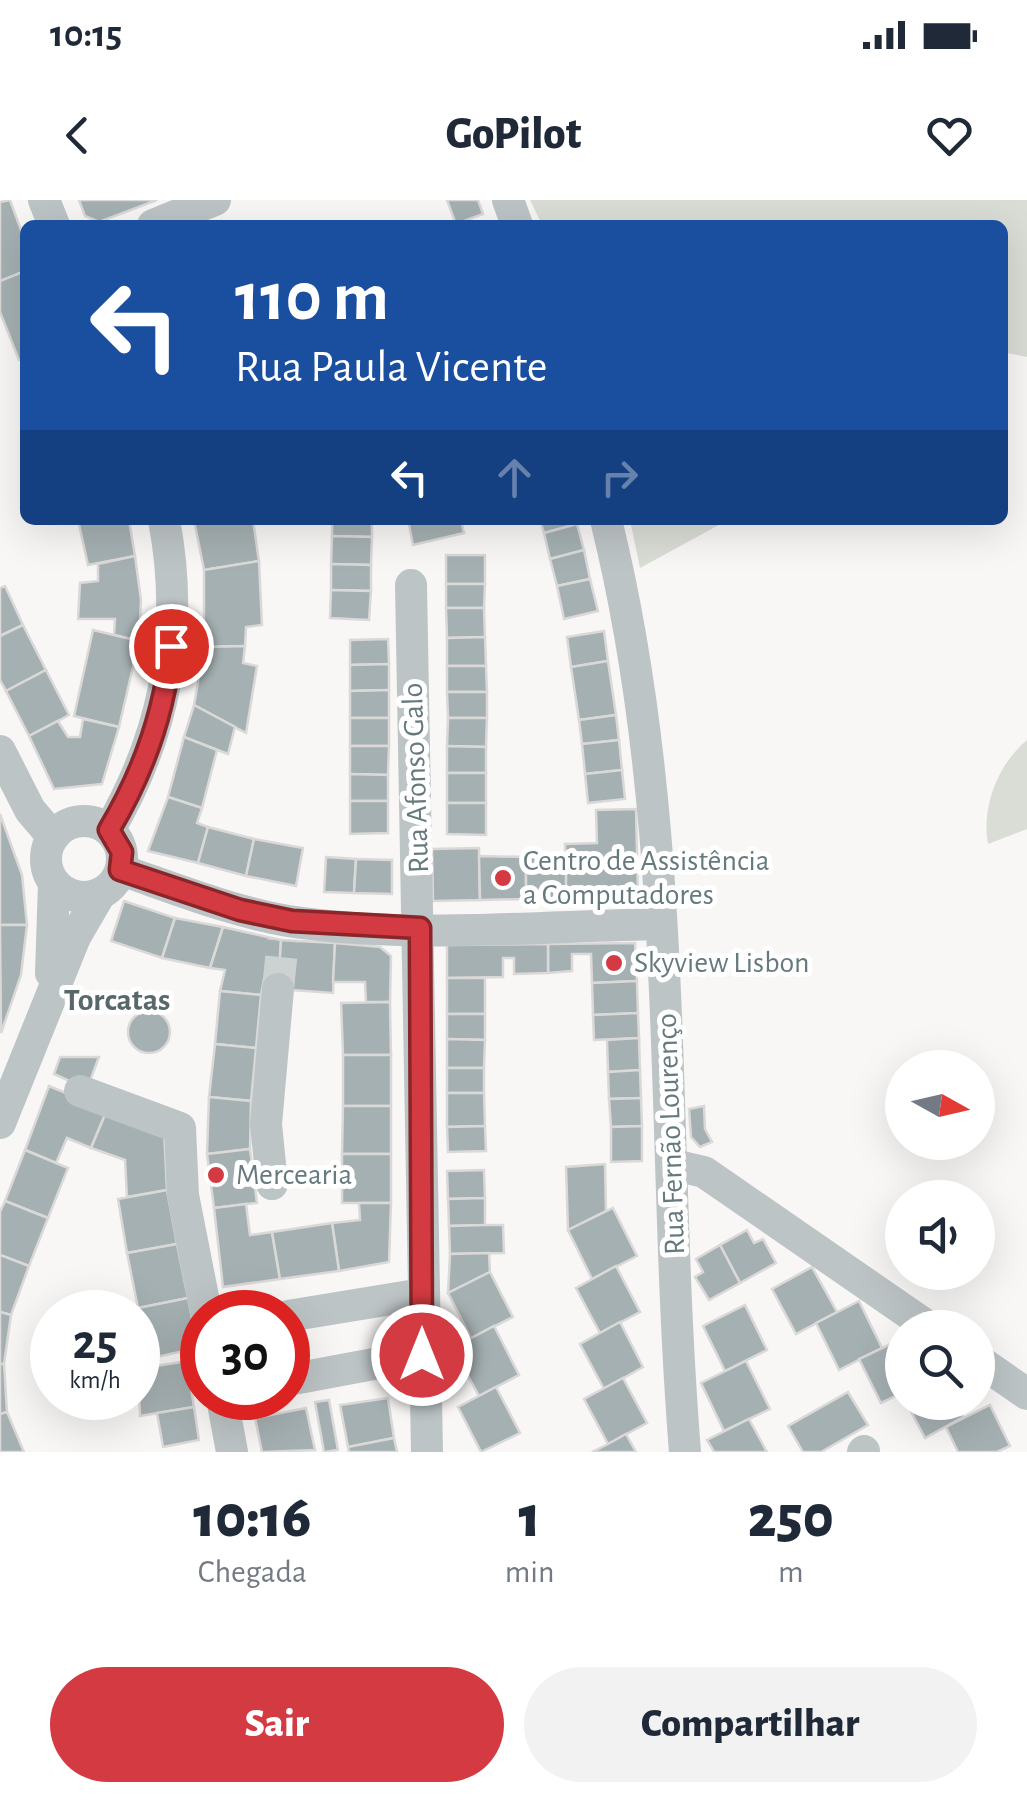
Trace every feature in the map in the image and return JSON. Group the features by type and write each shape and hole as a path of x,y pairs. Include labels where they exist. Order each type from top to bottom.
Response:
{"street":[{"path":"165,220 215,200"},
{"path":"109,830 136,784 169,666 173,585 165,525"},
{"name":"Rua Fernão Lourenço","path":"607,525 623,588 652,773 674,1165 684,1452"},
{"name":"Rua Afonso Galo","path":"411,585 420,928 422,1355 427,1452"},
{"path":"0,751 30,810 53,837"},
{"path":"0,1123 75,937 110,882 122,852 109,830 86,821 62,828 53,837 46,860 54,884 50,998"},
{"path":"54,884 75,897 110,882 240,910 284,930 662,924"},
{"path":"272,1184 266,1124 278,989"},
{"path":"80,1091 180,1128 184,1195 202,1290"},
{"path":"674,1165 704,1172 904,1310"},
{"path":"310,1312 422,1294"},
{"path":"310,1376 422,1355"},
{"path":"995,1372 1027,1394"},
{"path":"226,1420 232,1452"}],"shaded area":[{"path":"530,200 1027,200 1027,357 1008,353 1008,220 540,220"},
{"path":"631,525 719,525 640,568"},
{"path":"1027,740 1027,829 988,844 987,816 994,787 1008,761"}],"building":[{"path":"10,200 20,227 20,273 0,281 0,202"},
{"path":"79,200 157,200 104,220 85,216"},
{"path":"447,200 478,200 483,214 454,220"},
{"path":"20,273 19,360 0,312 0,281"},
{"path":"79,525 130,525 135,556 88,565"},
{"path":"195,525 254,525 259,561 204,570"},
{"path":"332,525 372,525 372,537 332,536"},
{"path":"409,525 462,525 464,533 413,545"},
{"path":"542,525 573,525 544,533"},
{"path":"577,525 584,550 550,559 544,533"},
{"path":"332,536 372,537 371,565 331,564"},
{"path":"584,550 590,579 557,586 550,559"},
{"path":"446,555 485,555 485,584 446,584"},
{"path":"135,556 141,600 139,641 114,635 115,619 78,619 80,583 98,581 98,564"},
{"path":"259,561 262,625 246,627 245,646 204,647 204,570"},
{"path":"331,564 371,565 371,591 331,590"},
{"path":"590,579 598,611 564,619 557,586"},
{"path":"446,584 485,584 484,608 446,608"},
{"path":"5,586 23,625 0,636 0,588"},
{"path":"331,590 371,591 369,620 330,618"},
{"path":"446,608 484,608 485,637 447,638"},
{"path":"23,625 46,670 6,691 0,680 0,636"},
{"path":"93,630 139,641 119,727 74,716"},
{"path":"604,631 608,661 571,667 567,637"},
{"path":"485,637 486,666 447,666 447,638"},
{"path":"388,639 389,664 350,665 350,640"},
{"path":"245,646 243,663 257,666 246,733 194,705 204,647"},
{"path":"608,661 616,715 579,720 571,667"},
{"path":"389,664 389,690 350,691 350,665"},
{"path":"447,666 486,666 487,692 447,692"},
{"path":"46,670 69,715 29,736 6,691"},
{"path":"389,690 389,718 350,718 350,691"},
{"path":"447,692 487,692 487,718 448,718"},
{"path":"194,705 235,727 228,754 184,737"},
{"path":"616,715 619,740 582,744 579,720"},
{"path":"350,718 389,718 389,746 350,746"},
{"path":"448,718 487,718 486,747 447,746"},
{"path":"83,719 119,727 102,784 54,789 29,736 58,721 68,737 80,737"},
{"path":"184,737 217,750 202,808 168,797"},
{"path":"619,740 622,770 585,774 582,744"},
{"path":"350,746 389,746 388,775 350,774"},
{"path":"447,746 486,747 486,773 447,773"},
{"path":"622,770 625,799 588,803 585,774"},
{"path":"447,773 486,773 486,803 447,803"},
{"path":"350,774 388,775 388,801 350,801"},
{"path":"168,797 202,808 197,823 208,827 198,863 148,851"},
{"path":"350,801 388,801 388,833 350,834"},
{"path":"447,803 486,803 486,835 447,834"},
{"path":"636,809 638,897 566,899 565,844 597,843 596,810"},
{"path":"0,814 22,875 27,925 0,925"},
{"path":"208,827 254,839 246,876 198,863"},
{"path":"254,839 303,848 296,886 246,876"},
{"path":"479,848 480,900 433,901 432,849"},
{"name":"Centro de Assistência a Computadores","path":"479,856 526,857 526,899 480,900"},
{"path":"326,857 356,859 354,893 324,892"},
{"path":"526,857 566,857 566,899 526,899"},
{"path":"356,859 392,860 392,894 354,893"},
{"path":"124,901 175,918 162,958 111,941"},
{"path":"175,918 223,927 210,968 162,958"},
{"path":"0,925 27,925 21,975 1,1033"},
{"path":"223,927 281,940 279,982 264,979 261,995 220,991 225,970 210,968"},
{"path":"281,940 335,943 333,993 278,989"},
{"path":"335,943 380,947 391,956 390,1002 366,1002 365,982 333,982"},
{"name":"Skyview Lisbon","path":"635,943 637,981 592,983 591,954 572,954 572,971 548,973 548,944"},
{"path":"548,944 548,973 514,974 514,958 503,958 503,977 447,978 447,945"},
{"path":"447,978 485,978 485,1014 447,1014"},
{"path":"637,981 638,1013 593,1015 592,983"},
{"path":"220,991 261,995 256,1048 215,1044"},
{"path":"390,1002 391,1055 343,1055 341,1003"},
{"path":"149,1011 164,1017 170,1032 164,1047 149,1053 134,1047 128,1032 134,1017"},
{"path":"638,1013 639,1038 594,1040 593,1015"},
{"path":"447,1014 485,1014 485,1040 447,1039"},
{"path":"639,1038 640,1070 608,1072 607,1040"},
{"path":"447,1039 485,1040 484,1068 447,1068"},
{"path":"215,1044 256,1048 251,1101 209,1097"},
{"path":"343,1055 391,1055 391,1106 343,1106"},
{"path":"60,1057 99,1057 87,1089 54,1074"},
{"path":"447,1068 484,1068 484,1093 447,1093"},
{"path":"640,1070 641,1098 609,1099 608,1072"},
{"path":"49,1086 107,1110 91,1148 67,1138 56,1163 25,1150"},
{"path":"447,1093 484,1093 485,1126 447,1127"},
{"path":"209,1097 251,1101 250,1149 207,1154"},
{"path":"641,1098 642,1126 611,1127 609,1099"},
{"path":"343,1106 391,1106 391,1154 342,1154"},
{"path":"704,1106 705,1129 712,1142 700,1147 691,1137 689,1109"},
{"path":"107,1110 164,1130 167,1190 127,1197 125,1160 91,1148"},
{"path":"485,1126 486,1151 448,1152 447,1127"},
{"path":"642,1126 642,1161 611,1162 611,1127"},
{"path":"250,1149 257,1203 214,1208 207,1154"},
{"path":"25,1150 68,1168 48,1218 5,1201"},
{"path":"342,1154 391,1154 391,1203 342,1203"},
{"path":"605,1164 606,1211 568,1230 566,1167"},
{"path":"484,1170 485,1198 448,1199 447,1171"},
{"path":"167,1190 177,1244 127,1253 118,1199"},
{"path":"485,1198 485,1225 449,1226 448,1199"},
{"path":"5,1201 48,1218 29,1266 0,1255 0,1212"},
{"path":"359,1203 391,1203 389,1262 339,1271 332,1223 360,1220"},
{"path":"246,1204 250,1235 272,1232 280,1279 223,1287 214,1208"},
{"path":"613,1208 637,1256 592,1279 568,1230"},
{"path":"332,1223 339,1271 280,1279 272,1232"},
{"path":"503,1225 504,1253 450,1254 449,1226"},
{"path":"747,1230 754,1243 763,1239 776,1263 740,1283 720,1245"},
{"path":"177,1244 186,1290 180,1290 180,1300 160,1304 160,1290 134,1290 127,1253"},
{"path":"720,1245 740,1283 709,1300 695,1277 703,1272 696,1259"},
{"path":"489,1253 490,1272 448,1293 450,1254"},
{"path":"0,1255 29,1266 11,1315 0,1312"},
{"path":"616,1266 640,1312 600,1333 576,1288"},
{"path":"812,1267 837,1312 796,1334 772,1289"},
{"path":"490,1272 513,1317 471,1338 448,1293"},
{"path":"180,1300 180,1352 160,1356 160,1304"},
{"path":"859,1301 882,1348 839,1370 816,1323"},
{"path":"745,1305 767,1350 725,1371 703,1326"},
{"path":"0,1312 11,1315 4,1364 0,1364"},
{"path":"620,1322 643,1367 604,1389 580,1344"},
{"path":"494,1326 519,1375 479,1396 453,1348"},
{"path":"885,1347 885,1401 881,1403 859,1359"},
{"path":"746,1361 770,1409 724,1431 701,1383"},
{"path":"180,1362 180,1409 160,1413 160,1365"},
{"path":"0,1364 4,1364 7,1412 0,1414"},
{"path":"623,1378 647,1423 608,1444 584,1399"},
{"path":"496,1387 520,1433 481,1452 458,1407"},
{"path":"848,1392 868,1425 821,1452 803,1452 788,1426"},
{"path":"388,1398 394,1438 348,1447 340,1405"},
{"path":"329,1400 338,1450 324,1452 315,1402"},
{"path":"180,1409 180,1420 196,1420 199,1440 163,1447 160,1413"},
{"path":"7,1412 24,1452 0,1452 0,1414"},
{"path":"995,1415 1010,1446 997,1452 958,1452 946,1427 960,1420 995,1420"},
{"path":"749,1419 767,1452 714,1452 707,1440"},
{"path":"255,1420 309,1420 315,1450 262,1452"},
{"path":"916,1420 958,1420 925,1438"},
{"path":"626,1434 636,1452 592,1452 608,1444"},
{"path":"394,1438 397,1452 349,1452 348,1447"}],"tunnel":[{"path":"278,989 283,940"}],"place":[{"name":"Centro de Assistência a Computadores","path":"503,878"},
{"name":"Skyview Lisbon","path":"614,963"},
{"name":"Mercearia","path":"216,1175"}],"district":[{"name":"Torcatas","path":"117,1000"}],"route":[{"path":"171,646 162,705 151,742 136,784 109,830 122,852 120,870 240,910 292,921 420,928 422,1355"}]}
